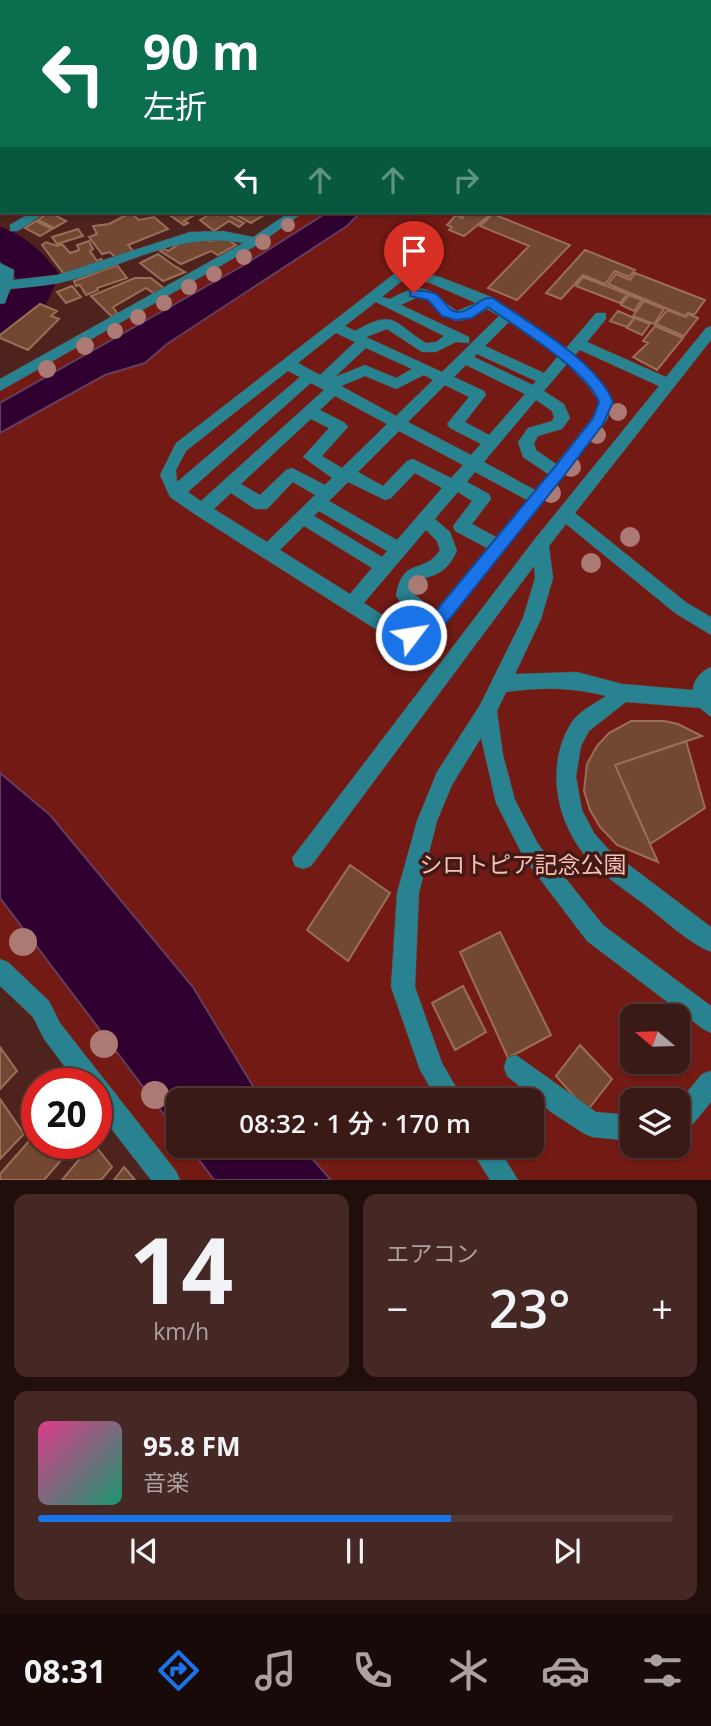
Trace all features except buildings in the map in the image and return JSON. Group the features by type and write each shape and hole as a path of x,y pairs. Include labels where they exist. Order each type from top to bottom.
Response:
{"street":[{"path":"14,228 37,214"},
{"path":"0,386 256,242 295,214"},
{"path":"6,285 58,279 190,236 223,235 256,242"},
{"path":"0,267 9,273 0,300"},
{"path":"413,274 431,276 489,301 567,358 603,394 606,402 598,420 558,473 437,622 425,632 411,635 394,631 351,605 176,493 168,483 167,469 181,447 374,297 399,277 413,274"},
{"path":"390,305 414,293 423,293 432,297 446,313 456,316 468,315 489,301"},
{"path":"374,297 455,335 472,351 541,387 559,408 562,418 557,425 533,432 526,442 529,453 558,473"},
{"path":"268,551 509,314"},
{"path":"351,605 601,316"},
{"path":"202,510 310,411 323,384 360,339 379,325 389,324 399,328 416,346 425,348 435,347 455,335"},
{"path":"336,328 479,395 455,424 492,443"},
{"path":"303,858 540,545 711,331"},
{"path":"579,344 668,384"},
{"path":"289,365 537,498"},
{"path":"176,493 323,384 365,370 397,384 424,369"},
{"path":"310,411 340,427 311,457 385,494 413,465 483,499 461,526 498,546"},
{"path":"230,485 261,504 292,474 322,498 399,550"},
{"path":"565,513 681,608 711,627"},
{"path":"303,517 385,566"},
{"path":"425,520 444,537 449,549 439,565 413,573 407,581 405,596 415,608 437,622"},
{"path":"444,1088 432,1070 403,987 408,893 427,821 444,779 487,710 532,619 544,578 540,545"},
{"path":"501,684 532,679 572,678 597,683 622,693 708,704 702,687 711,675"},
{"path":"622,693 615,702 603,708 580,728 568,750 565,788 578,824 596,852 711,942"},
{"path":"487,710 494,755 506,803 531,851 595,933 711,1021"},
{"path":"0,970 41,1009 52,1031 80,1068"},
{"path":"516,1067 559,1103 592,1124 620,1127"},
{"path":"690,1109 711,1083"},
{"path":"112,1110 167,1180"},
{"path":"490,1158 505,1180"}],"green space":[{"name":"シロトピア記念公園","path":"302,214 711,214 711,1180 180,1180 112,1106 112,1068 77,1068 0,984 0,390 237,256"}],"shaded area":[{"path":"325,214 359,214 347,226 167,344 145,363 105,375 0,433 0,403 244,265"},
{"path":"0,773 50,815 193,987 254,1088 166,1088 166,1117 0,898"},
{"path":"198,1158 312,1158 331,1180 214,1180"}],"waterway":[{"path":"0,239 38,274 29,300 0,324"}],"route":[{"path":"411,635 425,632 437,622 558,473 598,420 606,402 603,394 567,358 489,301 468,315 456,316 446,313 432,297 414,293"}]}
